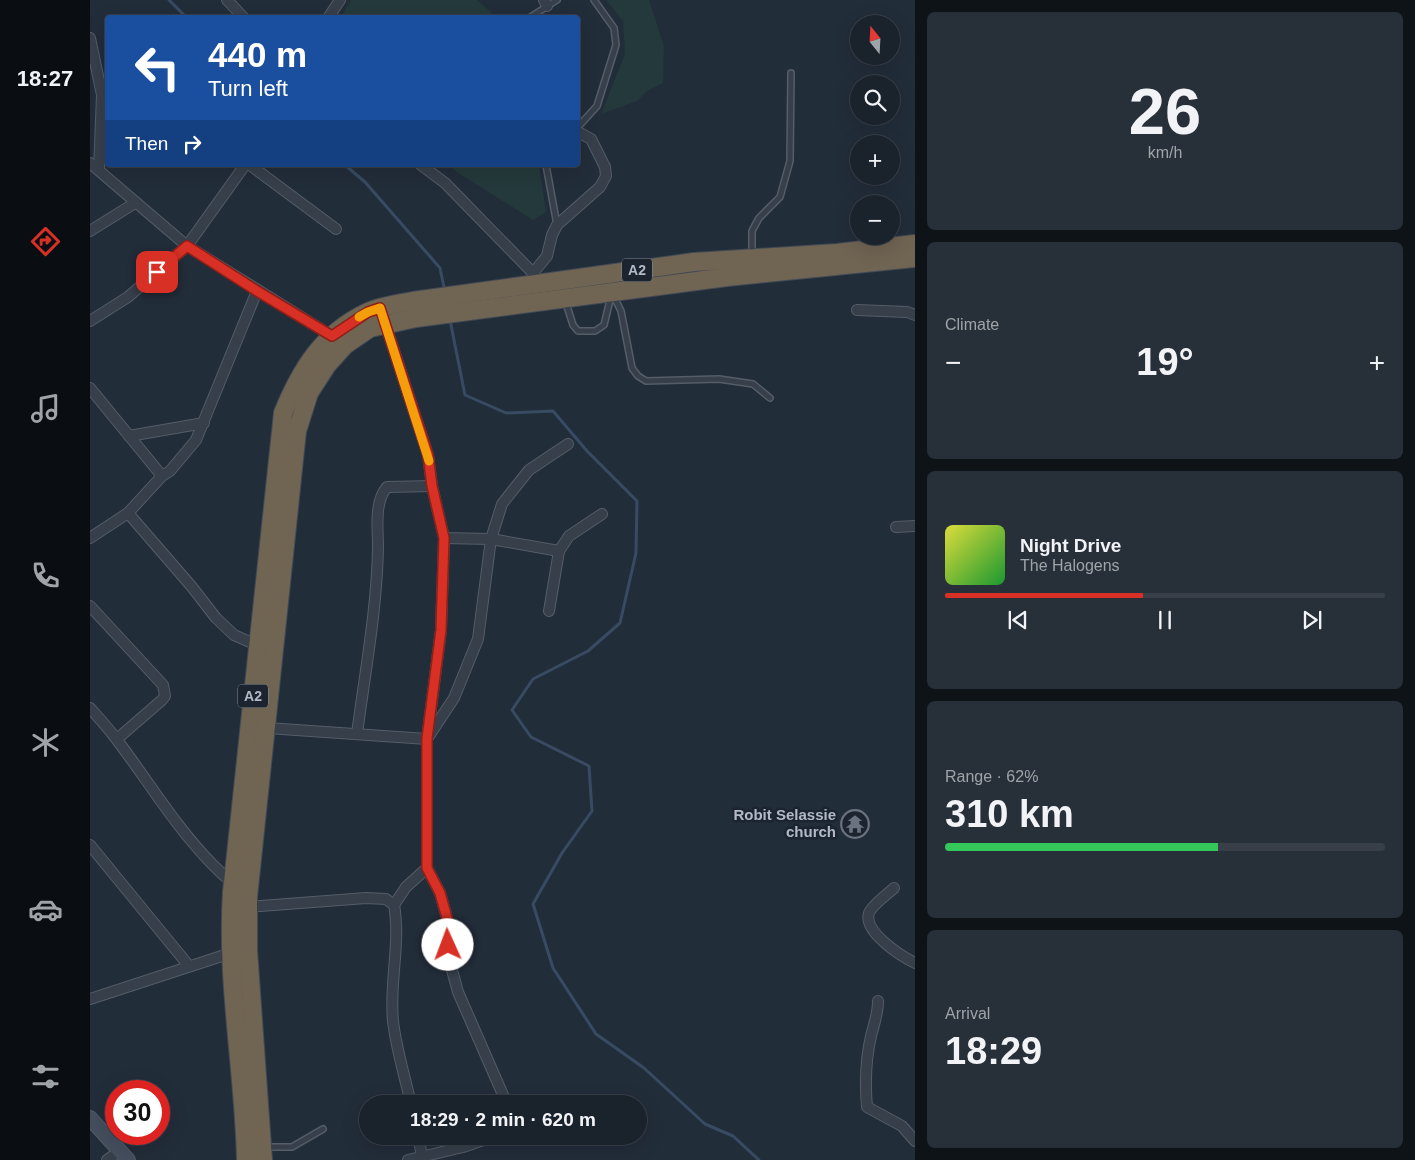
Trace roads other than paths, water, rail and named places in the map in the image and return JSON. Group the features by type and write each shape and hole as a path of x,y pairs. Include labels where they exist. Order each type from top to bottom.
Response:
{"highway":[{"path":"839,260 915,244"},
{"name":"A2","path":"382,316 416,318 534,286 694,262 752,258 792,264"},
{"path":"792,264 839,260 915,258"},
{"name":"A2","path":"534,286 565,298 727,277 792,264"},
{"name":"A2","path":"246,1160 250,1103 248,907 241,882 267,647 298,431 309,393 338,340 370,328 382,316 413,300 483,300"},
{"name":"A2","path":"262,1153 250,1103 231,953 230,923 241,882 267,728 267,647"}],"main road":[{"path":"90,1118 126,1157"}],"street":[{"path":"226,0 241,15"},
{"path":"330,15 340,0"},
{"path":"90,38 102,95 99,170"},
{"path":"423,167 445,183 534,286 547,256 552,235 557,225 600,187 606,176 605,167 591,139 580,133"},
{"path":"90,163 187,246 338,340"},
{"path":"90,321 128,297 187,246 244,167"},
{"path":"253,167 336,230"},
{"path":"90,231 135,203"},
{"path":"92,533 128,513 162,476 170,471 196,440 257,291"},
{"path":"857,310 906,312 915,315"},
{"path":"382,316 428,455 432,486 444,538 441,630 427,738 427,868 440,893 447,918 449,959 458,992 503,1095"},
{"path":"90,388 162,476"},
{"path":"129,436 204,423"},
{"path":"427,738 454,698 478,639 491,540 502,504 529,470 568,444"},
{"path":"357,734 377,583 379,506 382,493 387,488 432,486"},
{"path":"128,513 192,587 216,618 234,635 267,647"},
{"path":"549,611 559,551 569,536 602,514"},
{"path":"896,527 915,526"},
{"path":"444,538 491,540 559,551"},
{"path":"90,606 162,685 165,691 165,696 162,700 117,739"},
{"path":"90,708 117,739 158,800 195,846 223,875 241,882"},
{"path":"267,728 427,738"},
{"path":"90,845 189,966"},
{"path":"394,905 406,887 427,868"},
{"path":"894,888 870,913 869,923 874,932 901,956 915,963"},
{"path":"248,907 366,898 386,899 394,905 397,921 393,981 393,1021 409,1095"},
{"path":"90,999 231,953"},
{"path":"878,1001 878,1012 870,1037 868,1055 867,1107 902,1126 915,1141"},
{"path":"420,1145 422,1156"},
{"path":"408,1160 466,1145"},
{"path":"107,1160 126,1157"}],"lane":[{"path":"532,15 546,3 557,0"},
{"path":"580,124 597,106 616,45 614,28 594,0"},
{"path":"752,258 752,231 758,218 780,197 790,161 791,73"},
{"path":"546,167 557,225"},
{"path":"565,298 573,325 578,331 595,331 604,325 611,293"},
{"path":"611,293 621,311 632,368 638,376 646,381 719,379 753,384 770,398"},
{"path":"262,1153 292,1147 323,1129"}],"waterway":[{"path":"169,0 184,15"},
{"path":"347,167 365,182 440,268 445,292"},
{"path":"450,320 465,395 506,413 553,411 587,451 637,501 636,553 620,623 588,651 533,679 512,710 531,737 589,766 592,811 562,853 533,904 553,968 596,1034 644,1068 705,1124 733,1136 759,1160"}],"place":[{"name":"Robit Selassie church","path":"855,824"}]}
